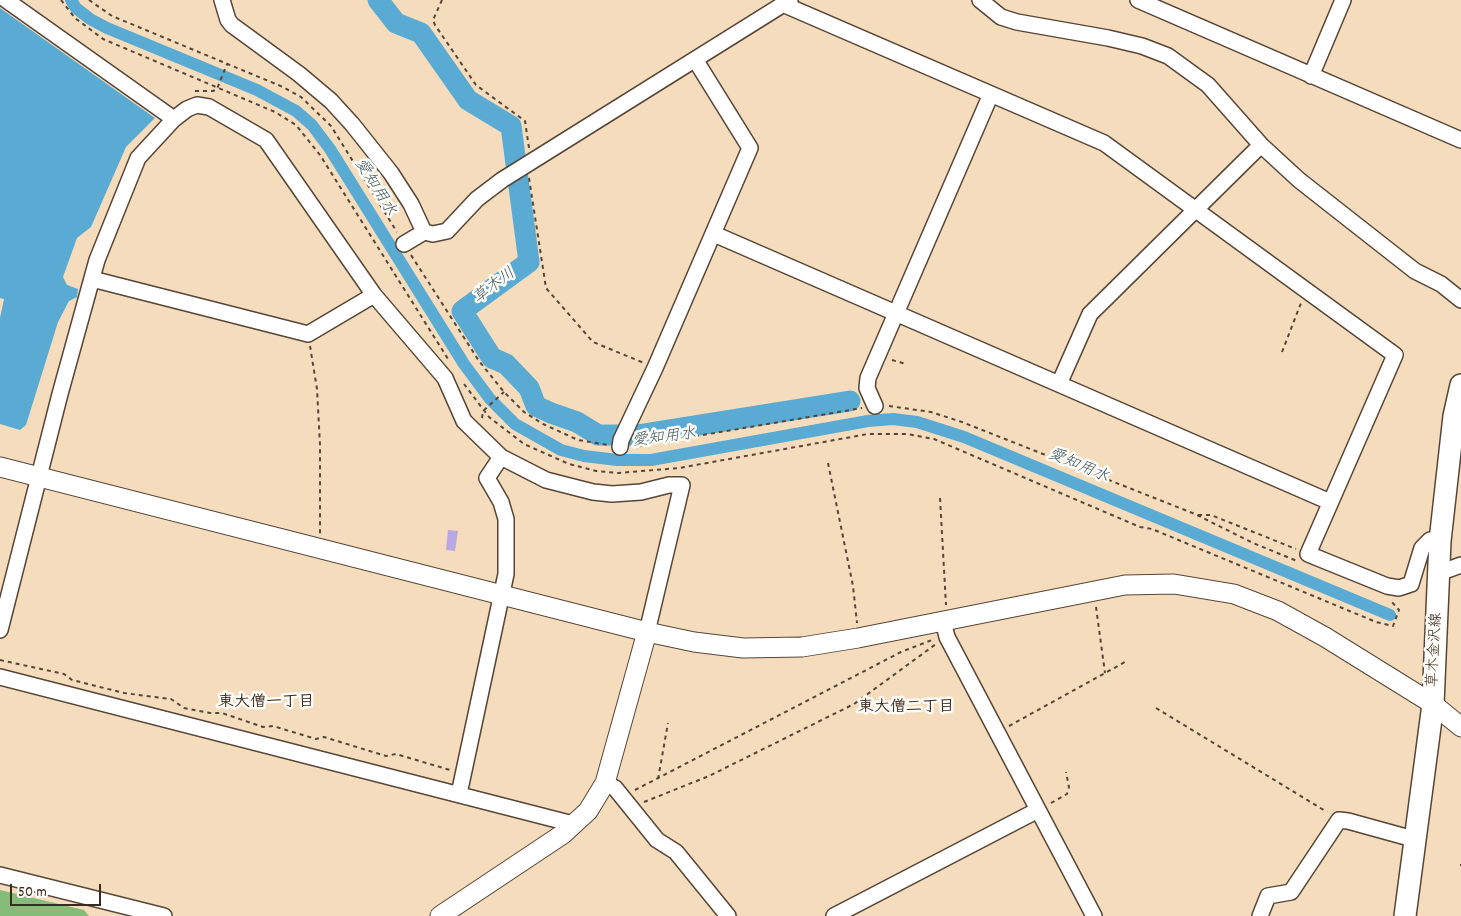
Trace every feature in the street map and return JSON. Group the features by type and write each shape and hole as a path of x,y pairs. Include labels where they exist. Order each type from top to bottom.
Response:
{"main road":[{"name":"草木金沢線","path":"1406,916 1433,704 1440,542 1454,416 1461,385"}],"street":[{"path":"6,0 174,119"},
{"path":"222,0 228,20 232,24 298,74 330,101 352,124 401,188 424,232"},
{"path":"980,0 1001,17 1017,22 1108,38 1142,46 1168,56 1208,86 1261,145 1299,180 1415,271 1441,284 1461,300"},
{"path":"1138,0 1461,140"},
{"path":"1311,76 1343,0"},
{"path":"404,244 424,232 433,234 447,231 477,199 502,180 531,164 788,2 1104,144 1395,355 1306,559 1387,586 1399,588 1411,584 1422,548 1430,540 1440,542"},
{"path":"620,447 621,440 655,368 750,148 696,61"},
{"path":"875,406 867,388 868,378 991,94"},
{"path":"0,630 92,279 138,158 174,119 186,109 197,106 209,108 266,140 374,295 445,378 464,421 500,457 546,480 593,492 612,494 641,492 670,484 682,485 647,632 605,783 588,811 563,834 440,916"},
{"path":"1059,384 1090,314 1261,145"},
{"path":"714,234 1330,502"},
{"path":"92,279 308,334 374,295"},
{"path":"459,794 503,593 508,539 506,519 501,502 487,478 500,457"},
{"path":"0,467 503,593 647,632 702,643 760,648 802,647 858,638 945,629 1125,585 1174,584 1234,594 1278,611 1325,637 1433,704 1461,727"},
{"path":"1439,573 1461,565"},
{"path":"945,629 997,733 1094,916"},
{"path":"0,677 573,824"},
{"path":"605,783 615,788 657,840 676,852 728,916"},
{"path":"834,916 1037,810"},
{"path":"1260,916 1268,896 1291,892 1339,820 1417,840"},
{"path":"0,875 164,916"}],"path":[{"path":"61,0 75,18 103,39 285,117 309,140 448,360"},
{"path":"89,0 112,16 283,87 315,108 330,126 480,362 504,392 524,412 560,433 595,443 620,447 654,444 875,406 905,407 931,412 962,422 1195,514 1253,543 1306,559"},
{"path":"442,0 433,20 476,85 525,121 546,288 593,342 655,368"},
{"path":"217,88 227,64"},
{"path":"1282,352 1302,299 1308,292"},
{"path":"308,334 317,389 320,445 318,547"},
{"path":"878,355 906,364"},
{"path":"464,384 483,411 505,431 545,455 569,464 618,473 680,468 868,434 907,434 934,439 1140,527 1152,529 1376,622 1392,626 1399,610 1392,601 1383,598"},
{"path":"483,411 504,392"},
{"path":"828,463 853,586 858,638"},
{"path":"627,804 658,779 900,652 935,639 945,629 940,498"},
{"path":"1195,514 1211,515 1306,559"},
{"path":"1096,607 1105,673"},
{"path":"627,804 639,804 708,776 854,704 945,629"},
{"path":"0,660 64,674 72,680 124,693 171,699 184,708 210,714 222,713 263,727 273,726 316,740 324,737 386,756 396,754 463,773"},
{"path":"997,733 1125,662"},
{"path":"1156,708 1339,820"},
{"path":"658,779 668,723"},
{"path":"1037,810 1067,794 1070,787 1066,772"}],"green space":[{"path":"0,890 84,910 89,916 0,916"}],"water":[{"path":"0,8 155,118 126,147 91,227 77,238 63,277 67,285 78,289 77,297 69,301 58,322 26,425 20,430 0,424 0,318 4,299 0,298"}],"building":[{"path":"448,530 458,531 455,551 446,550"}],"waterway":[{"name":"愛知用水","path":"71,0 76,8 90,19 107,28 257,90 296,111 312,125 330,149 464,364 490,399 515,424 561,450 584,456 617,460 651,460 868,421 893,419 917,422 964,437 1390,615"},
{"name":"草木川","path":"378,0 396,23 421,33 468,100 511,126 529,262 462,311 492,358 506,364 529,388 536,406 577,422 598,435 637,435 850,401"}],"district":[{"name":"東大僧一丁目","path":"266,704"},
{"name":"東大僧二丁目","path":"906,709"}]}
